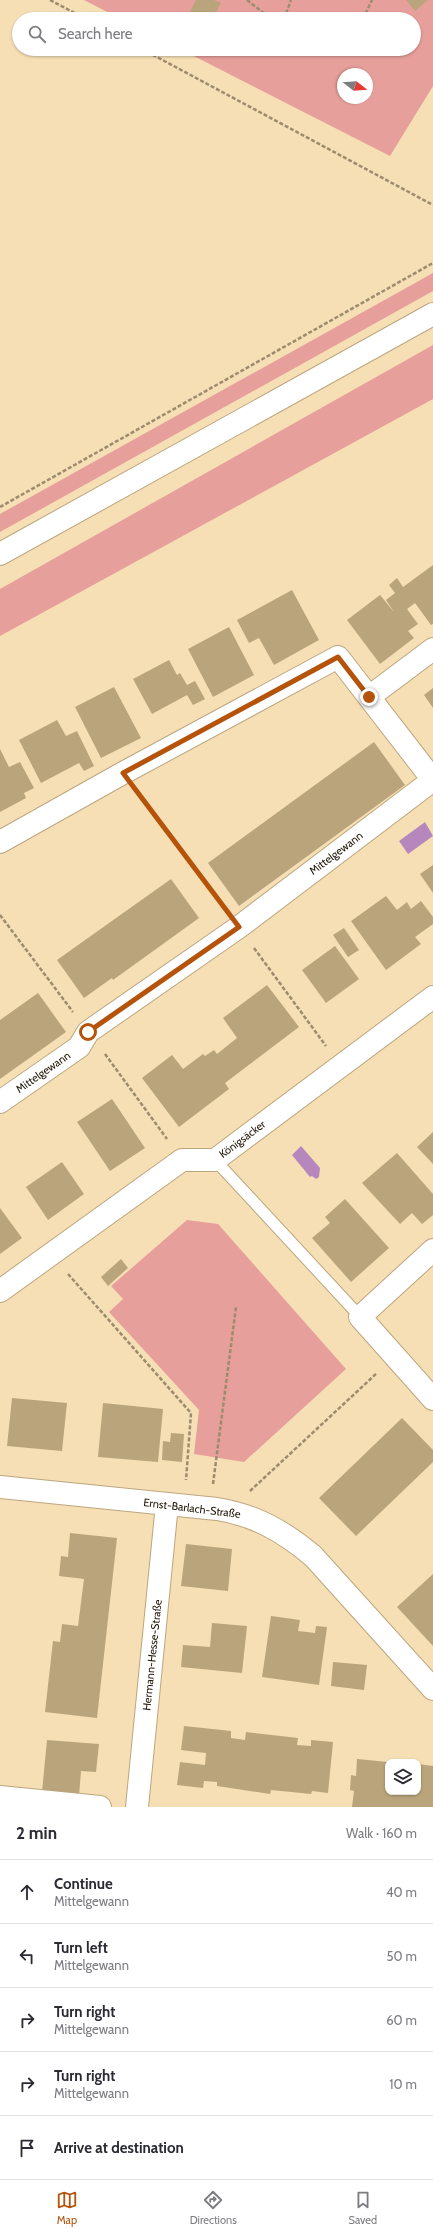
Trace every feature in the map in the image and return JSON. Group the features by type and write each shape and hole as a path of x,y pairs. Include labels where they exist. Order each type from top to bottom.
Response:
{"street":[{"path":"0,554 433,314"},
{"path":"369,697 433,649"},
{"name":"Mittelgewann","path":"0,842 123,773 338,657 433,780 239,927 88,1032 79,1047 0,1102"},
{"name":"Königsäcker","path":"215,1160 340,1065 433,997"},
{"path":"0,1291 182,1160 215,1160"},
{"path":"433,1250 360,1317 433,1399"},
{"name":"Ernst-Barlach-Straße","path":"0,1487 232,1511 268,1524 290,1537 313,1556 433,1689"},
{"name":"Hermann-Hesse-Straße","path":"137,1807 176,1505"},
{"path":"0,1797 100,1807"}],"lane":[{"name":"Königsäcker","path":"215,1160 353,1309"}],"path":[{"path":"50,0 73,12"},
{"path":"246,0 262,12"},
{"path":"287,12 291,0"},
{"path":"366,12 372,0"},
{"path":"155,56 433,205"},
{"path":"0,507 433,263"},
{"path":"123,773 239,927 340,1065"},
{"path":"50,1254 191,1413 176,1505"},
{"path":"216,1457 236,1307"},
{"path":"232,1511 258,1482 395,1357"}],"shaded area":[{"path":"84,0 433,0 433,86 390,156 194,56 421,56 421,12 107,12"},
{"path":"433,273 433,291 0,532 0,514"},
{"path":"433,345 433,399 0,636 0,589"},
{"path":"425,822 433,836 408,854 399,841"},
{"path":"301,1146 320,1168 319,1177 316,1179 312,1176 310,1177 292,1155"},
{"path":"187,1220 218,1224 346,1369 244,1462 194,1454 199,1410 109,1312 123,1299 111,1286"}],"building":[{"path":"196,0 214,0 221,3 216,12 190,12"},
{"path":"406,0 428,0 415,11"},
{"path":"433,565 433,624 431,625 415,603 407,609 418,624 408,631 414,638 380,664 347,620 380,595 394,612 386,600 395,593 389,585 397,578 403,587"},
{"path":"292,590 319,640 274,665 259,638 249,643 237,620"},
{"path":"229,627 254,675 213,697 188,649"},
{"path":"169,660 177,675 180,673 187,685 195,681 205,699 193,705 187,695 152,714 133,679"},
{"path":"114,687 141,738 101,758 75,707"},
{"path":"433,688 433,708 424,695"},
{"path":"57,720 66,736 77,731 94,766 84,771 79,763 41,783 19,740"},
{"path":"374,742 405,785 239,906 208,863"},
{"path":"0,749 9,767 20,762 34,788 24,793 26,798 0,812"},
{"path":"433,865 433,893 420,874"},
{"path":"171,879 199,918 113,980 112,978 84,998 57,960"},
{"path":"386,896 397,910 407,902 411,909 421,901 433,917 433,924 415,937 421,944 386,970 351,921"},
{"path":"344,928 359,950 348,957 333,935"},
{"path":"335,946 359,979 326,1003 302,970"},
{"path":"267,985 299,1027 225,1083 229,1089 179,1127 142,1078 172,1055 183,1069 203,1054 205,1056 214,1050 217,1054 237,1038 223,1018"},
{"path":"38,993 66,1032 0,1079 0,1020"},
{"path":"112,1099 145,1148 110,1171 77,1122"},
{"path":"433,1132 433,1164 417,1147"},
{"path":"397,1153 433,1194 433,1215 422,1224 412,1213 400,1224 362,1183"},
{"path":"62,1162 84,1194 48,1220 26,1187"},
{"path":"345,1199 389,1248 351,1282 312,1238 330,1223 325,1217"},
{"path":"0,1208 22,1238 0,1254"},
{"path":"121,1259 128,1268 108,1286 101,1277"},
{"path":"12,1398 67,1403 62,1451 7,1446"},
{"path":"103,1403 163,1409 158,1462 98,1457"},
{"path":"402,1418 433,1450 433,1462 356,1536 319,1498"},
{"path":"171,1433 184,1434 182,1462 162,1460 163,1441 170,1442"},
{"path":"70,1533 117,1538 97,1718 45,1712 53,1641 60,1642 62,1624 78,1626 84,1579 59,1576 61,1556 68,1557"},
{"path":"186,1544 232,1549 228,1591 181,1586"},
{"path":"433,1574 433,1646 397,1607"},
{"path":"271,1616 300,1620 298,1631 315,1633 316,1626 327,1627 319,1685 262,1677"},
{"path":"212,1623 247,1626 242,1673 181,1667 183,1645 210,1647"},
{"path":"333,1662 367,1665 364,1690 331,1686"},
{"path":"184,1726 231,1731 231,1738 245,1740 246,1732 298,1738 297,1745 311,1746 311,1740 333,1742 328,1793 312,1791 311,1794 271,1790 270,1794 217,1786 217,1782 204,1781 203,1788 177,1785 180,1762 205,1765 206,1753 181,1750"},
{"path":"47,1740 99,1744 96,1772 81,1771 79,1796 42,1792"},
{"path":"357,1759 385,1762 385,1795 421,1795 421,1764 433,1766 433,1807 352,1807 354,1791 350,1790 351,1775 356,1776"}],"route":[{"path":"88,1032 239,927 123,773 338,657 369,697"}]}
